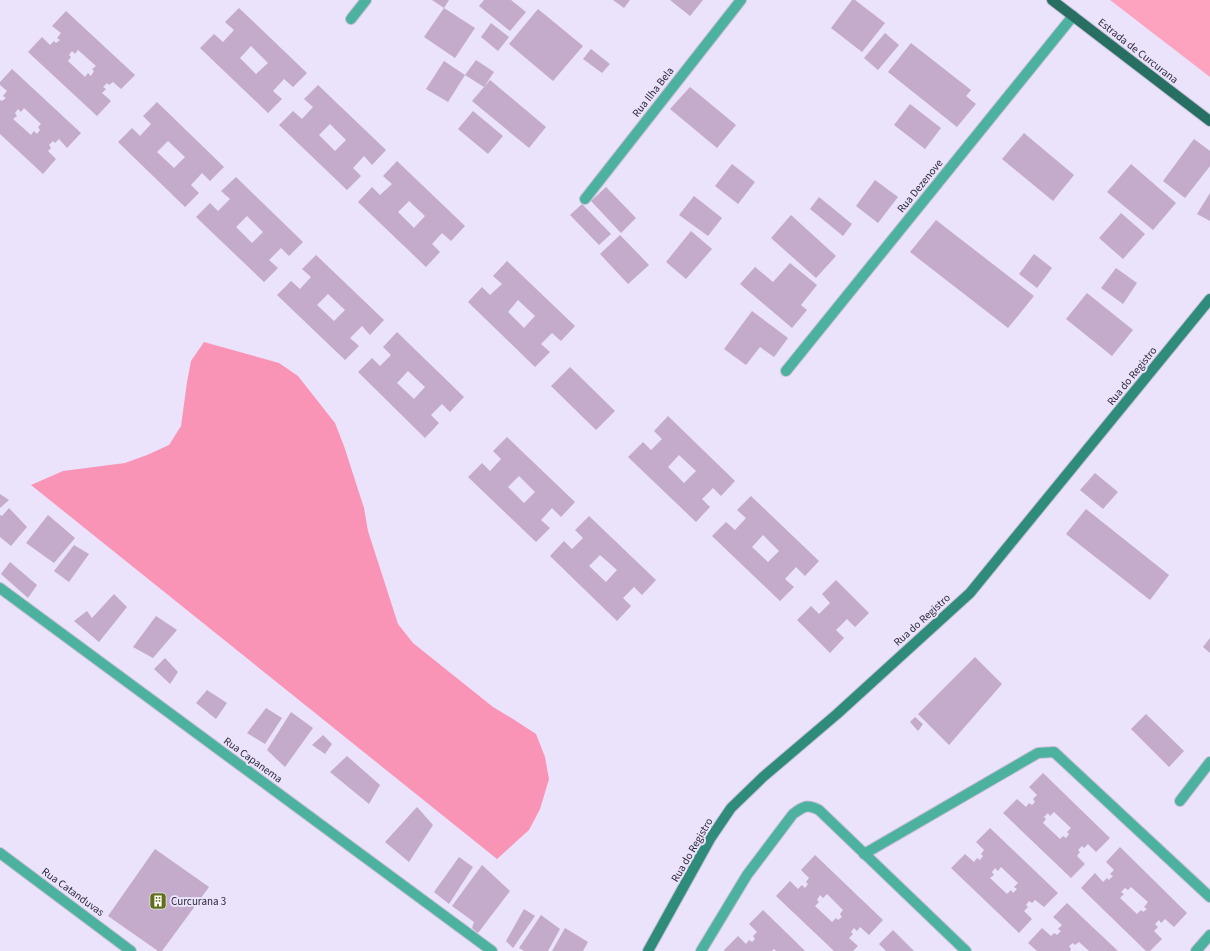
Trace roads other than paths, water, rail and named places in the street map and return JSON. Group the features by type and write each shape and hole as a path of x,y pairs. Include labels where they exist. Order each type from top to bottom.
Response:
{"main road":[{"name":"Estrada de Curcurana","path":"1052,0 1210,121"}],"street":[{"path":"351,20 366,0"},
{"name":"Rua Ilha Bela","path":"585,199 741,0"},
{"name":"Rua Dezenove","path":"786,371 1073,16"},
{"name":"Rua do Registro","path":"648,951 710,839 731,808 763,777 837,714 970,593 1210,299"},
{"name":"Rua Capanema","path":"0,588 492,951"},
{"path":"864,854 1038,753 1054,752 1210,897"},
{"path":"1180,801 1210,762"},
{"path":"701,951 747,875 793,814 803,807 810,806 819,810 966,951"},
{"name":"Rua Catanduvas","path":"0,853 131,951"},
{"path":"1196,951 1210,935"}],"place":[{"name":"Curcurana 3","path":"158,901"}]}
